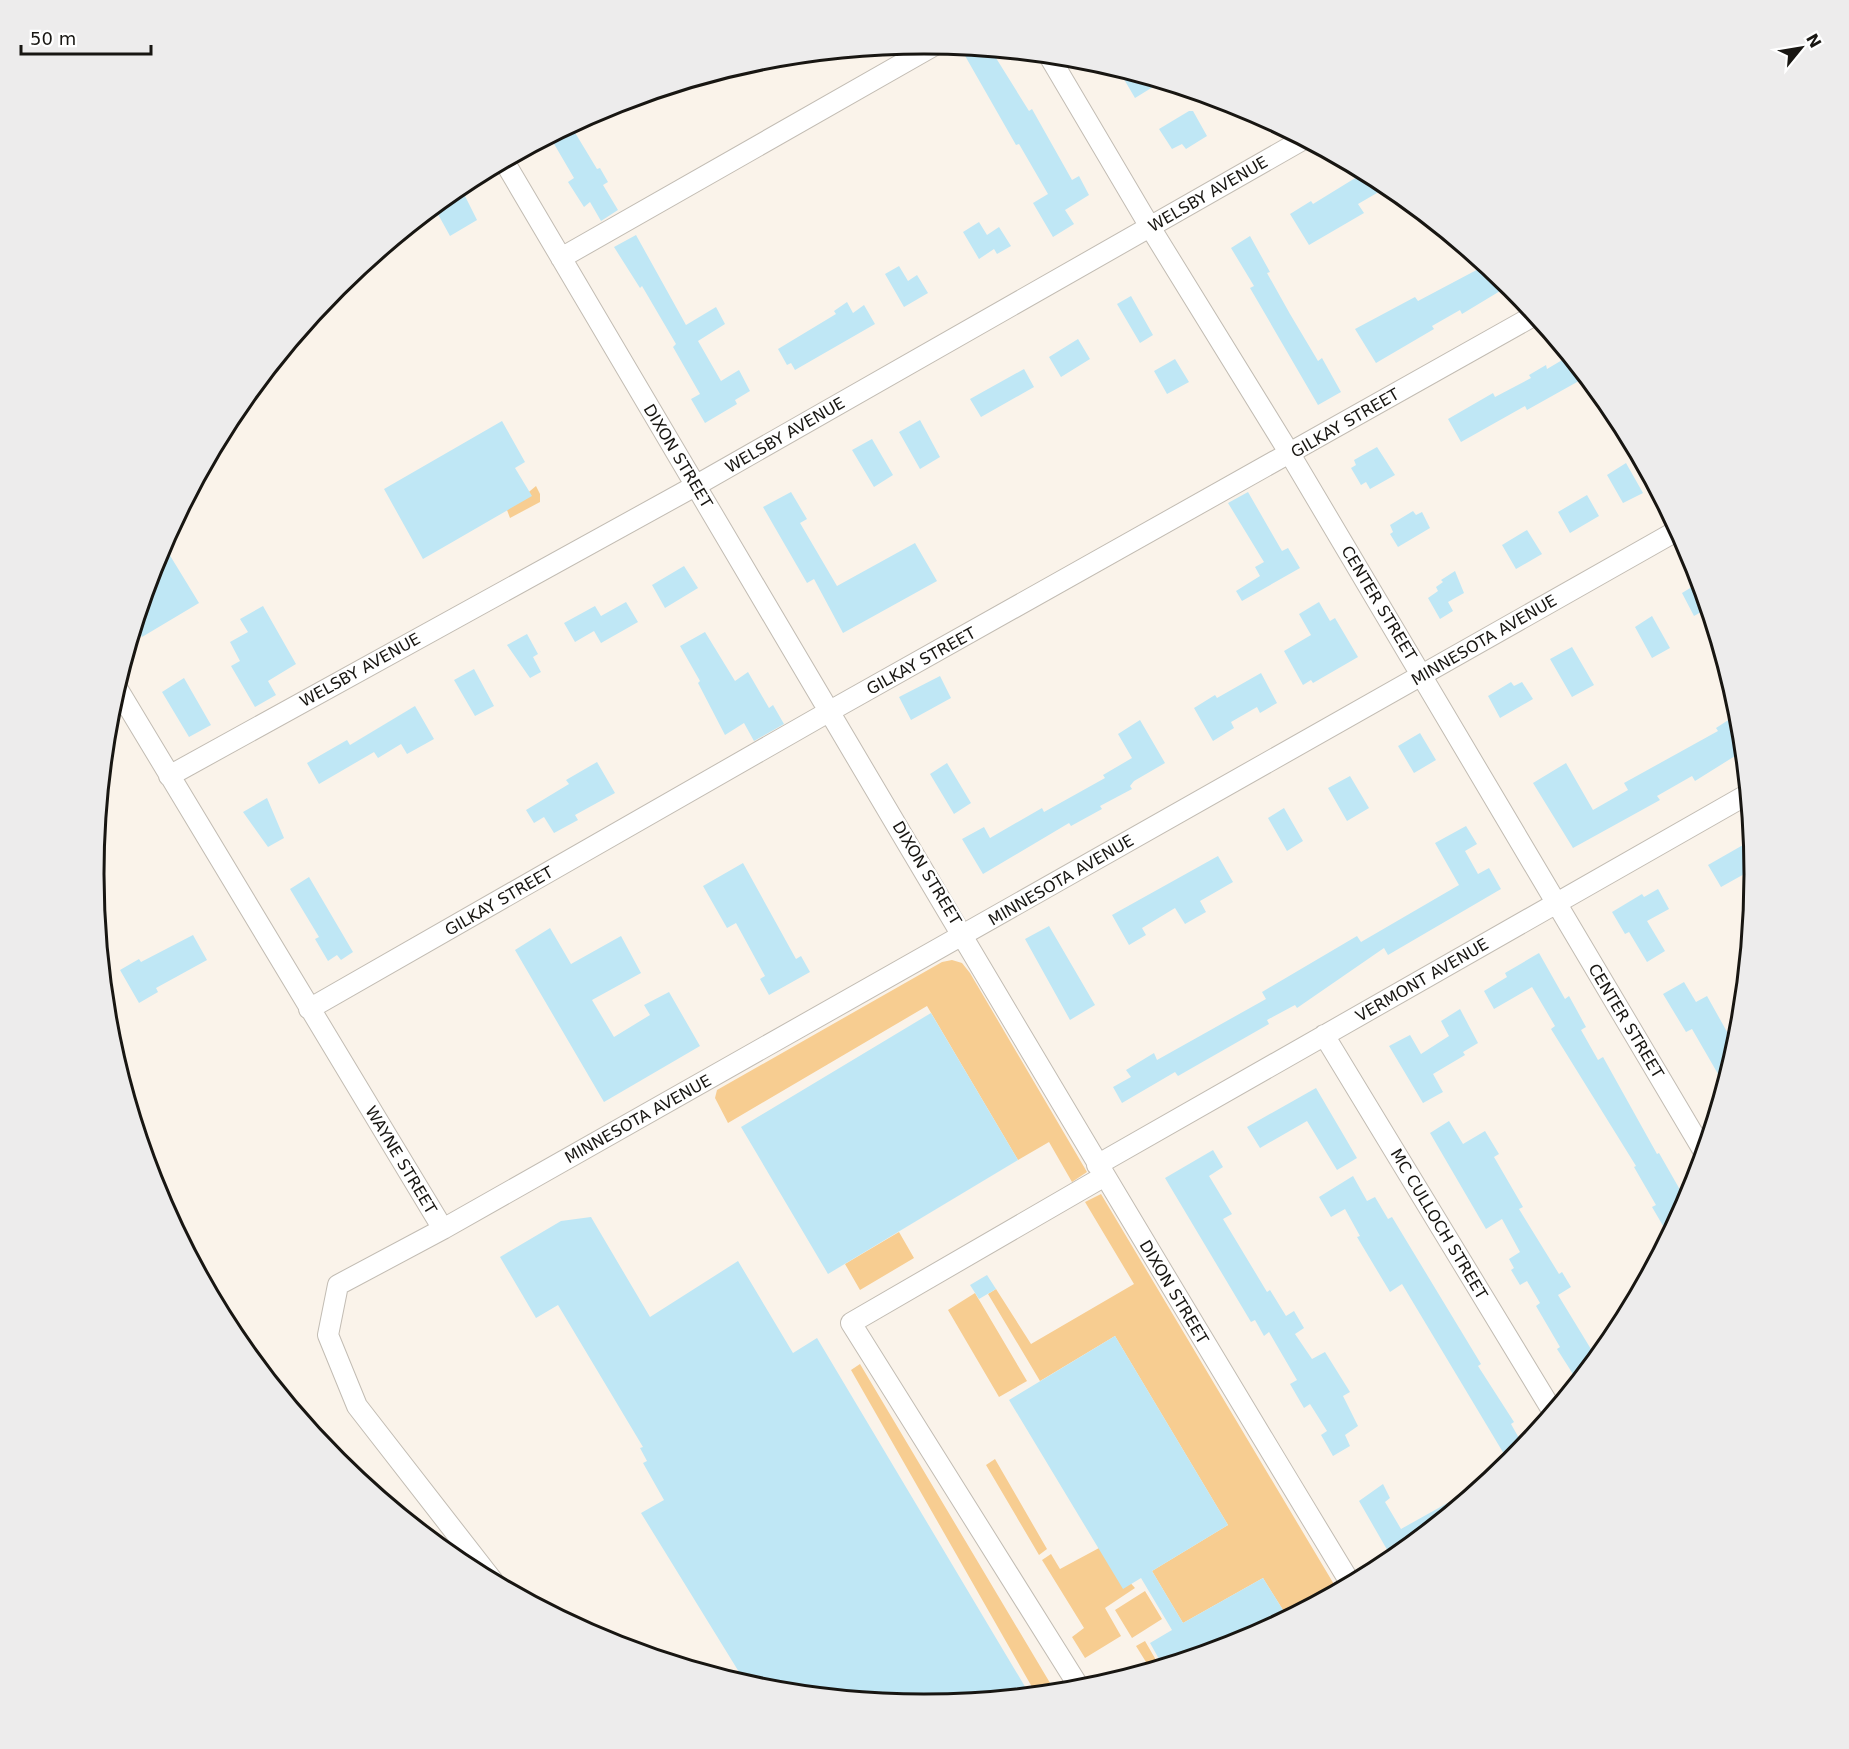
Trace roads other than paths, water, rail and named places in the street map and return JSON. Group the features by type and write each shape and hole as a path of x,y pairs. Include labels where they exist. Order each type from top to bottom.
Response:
{"street":[{"path":"561,258 919,54"},
{"name":"CENTER STREET","path":"1053,65 1149,227 1290,454 1699,1144"},
{"name":"WELSBY AVENUE","path":"169,776 695,486 1296,144"},
{"name":"DIXON STREET","path":"508,168 695,486 964,935 1100,1171 1347,1578"},
{"name":"GILKAY STREET","path":"309,1009 830,711 1528,319"},
{"name":"MINNESOTA AVENUE","path":"443,1229 1670,534"},
{"name":"WAYNE STREET","path":"123,699 443,1229 338,1285 328,1335 357,1406 479,1563"},
{"name":"VERMONT AVENUE","path":"1075,1681 851,1323 1324,1035 1741,798"},
{"name":"MC CULLOCH STREET","path":"1324,1035 1549,1405"}]}
